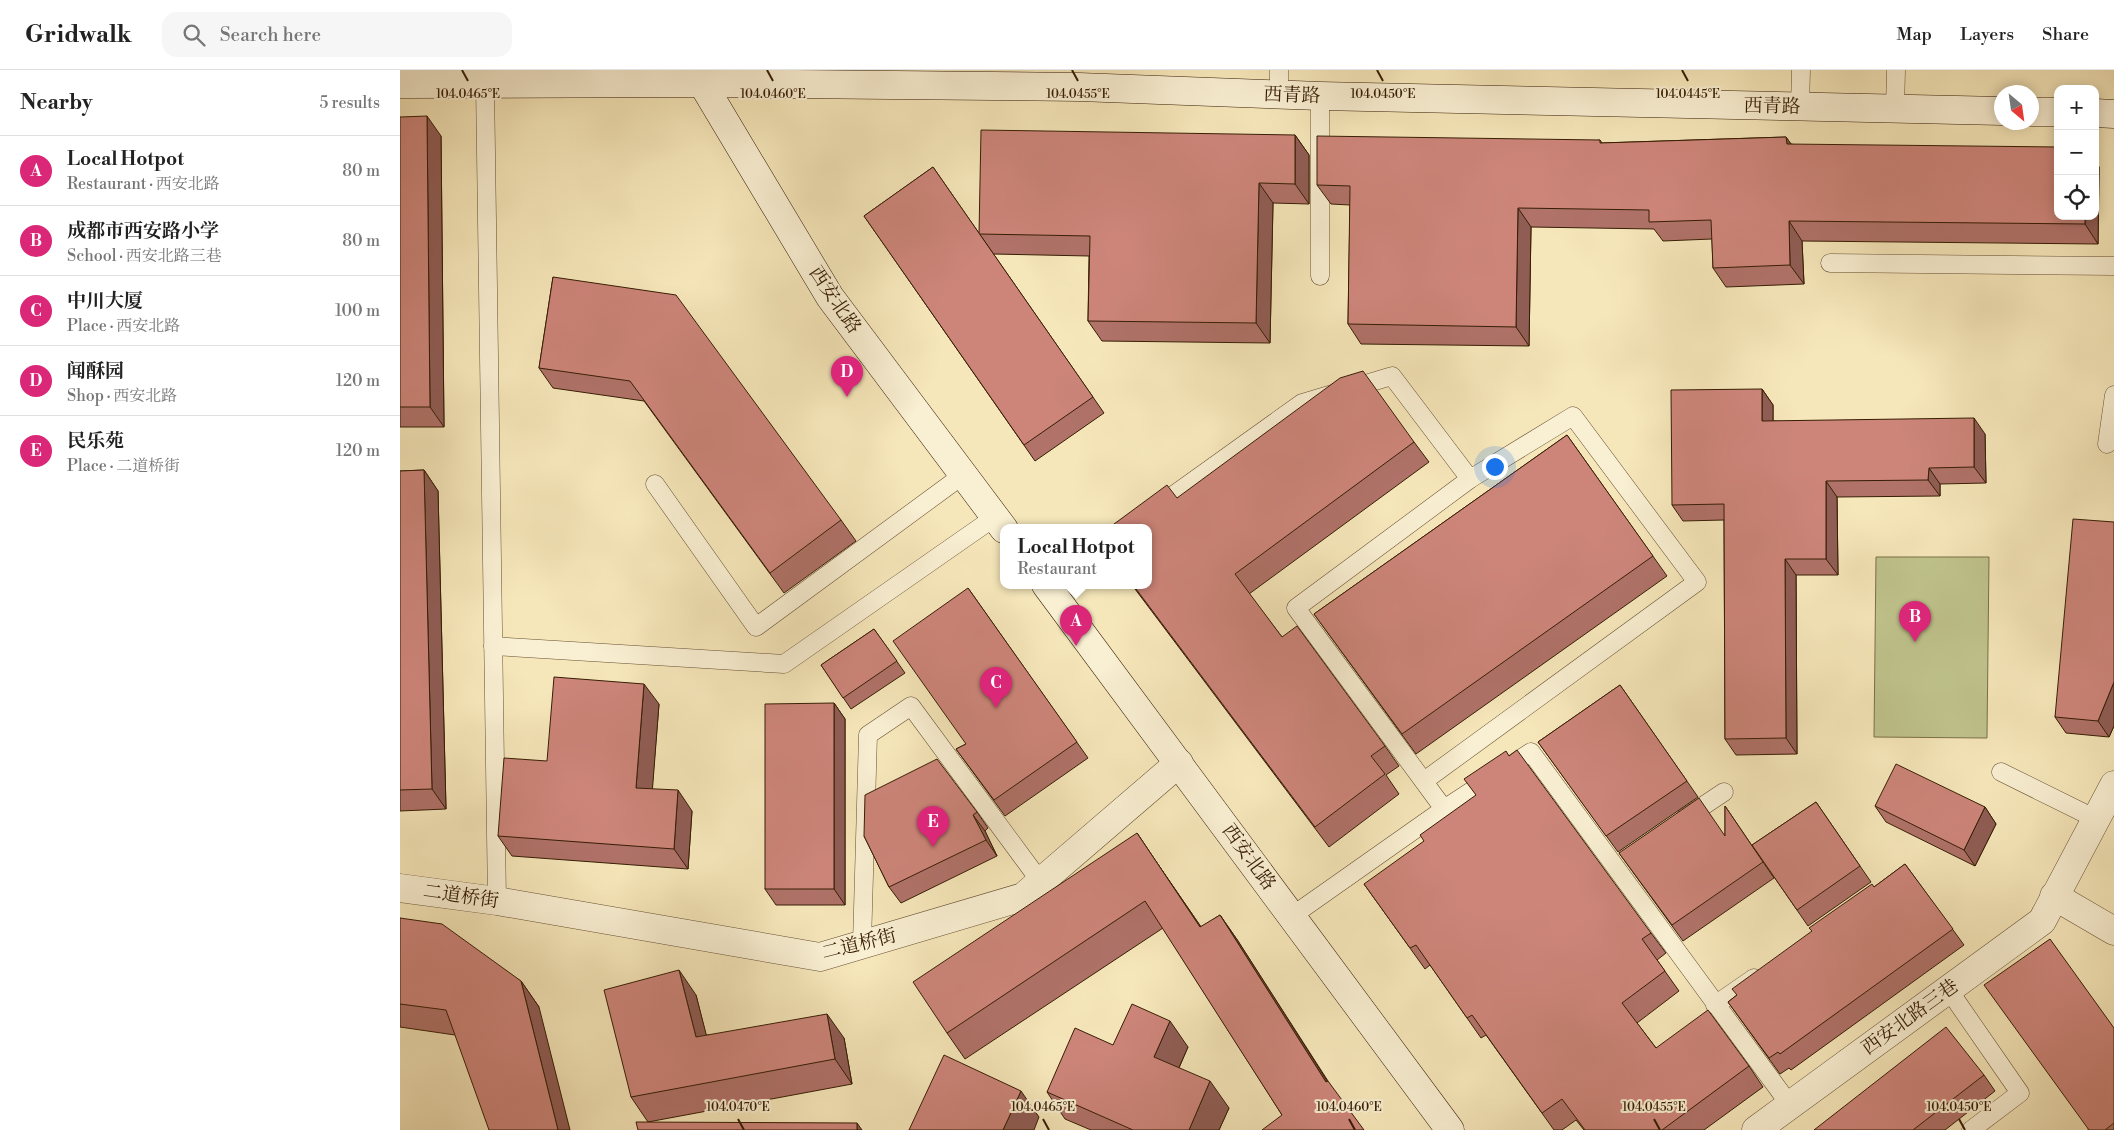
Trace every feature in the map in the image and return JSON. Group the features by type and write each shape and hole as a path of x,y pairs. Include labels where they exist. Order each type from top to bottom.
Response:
{"street":[{"name":"西青路","path":"400,84 458,77 486,84 696,77 1279,82 1320,96 1994,111"},
{"name":"西安北路","path":"696,77 830,297 999,523"},
{"path":"2039,112 2054,112"},
{"path":"2099,113 2114,114"},
{"name":"西安北路","path":"1051,589 1450,1130"},
{"name":"二道桥街","path":"400,888 497,901 820,956 1023,897 1178,763"},
{"name":"西安北路三巷","path":"1756,1130 2042,920 2114,786"},
{"path":"2054,896 2114,931"}],"lane":[{"path":"1800,107 1801,70"},
{"path":"1895,108 1896,70"},
{"path":"486,84 497,901"},
{"path":"1320,96 1320,276"},
{"path":"1830,263 2114,266"},
{"path":"1133,524 1302,404 1392,376 1470,479"},
{"path":"2107,444 2114,395"},
{"path":"1424,781 1697,582 1573,416 1470,479 1296,608 1444,809"},
{"path":"654,484 756,627 963,475"},
{"path":"493,646 784,664 999,523"},
{"path":"862,944 868,735 911,706 1040,881"},
{"path":"1292,916 1444,809 1531,752 1715,1006 1790,1105"},
{"path":"2001,772 2096,819"},
{"path":"1669,829 1724,792"},
{"path":"1615,867 1630,856"},
{"path":"1715,1006 1770,966"},
{"path":"1948,989 2020,1093 1971,1130"}],"green space":[{"path":"1876,557 1989,557 1987,738 1874,737"}],"building":[{"path":"427,116 430,407 400,407 400,117"},
{"path":"981,130 1295,135 1295,184 1259,183 1256,323 1088,321 1090,236 979,234"},
{"path":"1317,136 1600,140 1600,143 1786,137 1787,144 2054,147 2054,220 2085,220 2085,224 1789,221 1790,265 1713,268 1711,220 1649,222 1649,210 1518,208 1516,327 1348,324 1350,186 1317,185"},
{"path":"933,167 1093,397 1024,445 864,216"},
{"path":"553,277 676,295 841,520 770,573 630,381 539,368"},
{"path":"1363,371 1414,442 1235,574 1282,637 1297,626 1385,746 1371,756 1385,774 1315,827 1136,589 1152,589 1152,524 1114,524 1167,485 1177,498 1340,378"},
{"path":"1762,389 1762,421 1974,418 1974,467 1929,468 1928,480 1826,481 1826,559 1785,559 1786,738 1725,739 1724,504 1672,505 1671,390"},
{"path":"1567,435 1653,556 1402,734 1314,614"},
{"path":"424,470 432,789 400,790 400,471"},
{"path":"2073,519 2114,522 2114,682 2098,721 2055,717"},
{"path":"968,588 1077,742 994,800 956,749 966,744 893,641"},
{"path":"874,629 897,661 843,698 821,665"},
{"path":"554,677 644,684 636,788 678,790 674,849 498,836 504,758 547,761"},
{"path":"1620,685 1687,781 1606,836 1538,742"},
{"path":"834,703 834,889 765,889 765,704"},
{"path":"1517,750 1651,933 1642,939 1665,971 1622,1003 1656,1048 1708,1010 1749,1066 1662,1130 1585,1130 1562,1099 1542,1113 1472,1015 1467,1018 1416,945 1410,948 1364,884 1424,841 1420,835 1476,795 1464,779 1506,751 1509,756"},
{"path":"937,759 977,812 973,815 986,840 889,887 864,836 865,795"},
{"path":"1896,764 1985,807 1964,850 1875,806"},
{"path":"1699,798 1725,836 1725,806 1763,862 1672,925 1619,853"},
{"path":"1816,802 1860,866 1797,910 1752,845"},
{"path":"1137,833 1200,927 1220,915 1326,1082 1328,1081 1364,1130 1262,1130 1282,1115 1145,901 947,1033 913,982"},
{"path":"1905,864 1953,929 1780,1054 1778,1052 1769,1058 1728,1002 1737,995 1732,989 1812,931 1809,928 1872,884 1874,887"},
{"path":"400,918 442,924 521,981 558,1130 489,1130 446,1010 400,1004"},
{"path":"2050,939 2114,1028 2114,1123 2105,1130 2089,1130 1984,985"},
{"path":"679,970 696,1037 827,1014 835,1059 631,1097 604,990"},
{"path":"1132,1004 1170,1021 1154,1057 1210,1081 1189,1130 1133,1130 1047,1092 1075,1028 1113,1045"},
{"path":"1946,1027 1984,1075 1913,1130 1814,1130"},
{"path":"944,1055 1021,1091 1003,1130 909,1130"},
{"path":"636,1122 857,1123 857,1130 638,1130"}],"place":[{"name":"闻酥园","path":"847,397"},
{"name":"成都市西安路小学","path":"1915,642"},
{"name":"Local Hotpot","path":"1076,646"},
{"name":"中川大厦","path":"996,708"},
{"name":"民乐苑","path":"933,847"}]}
